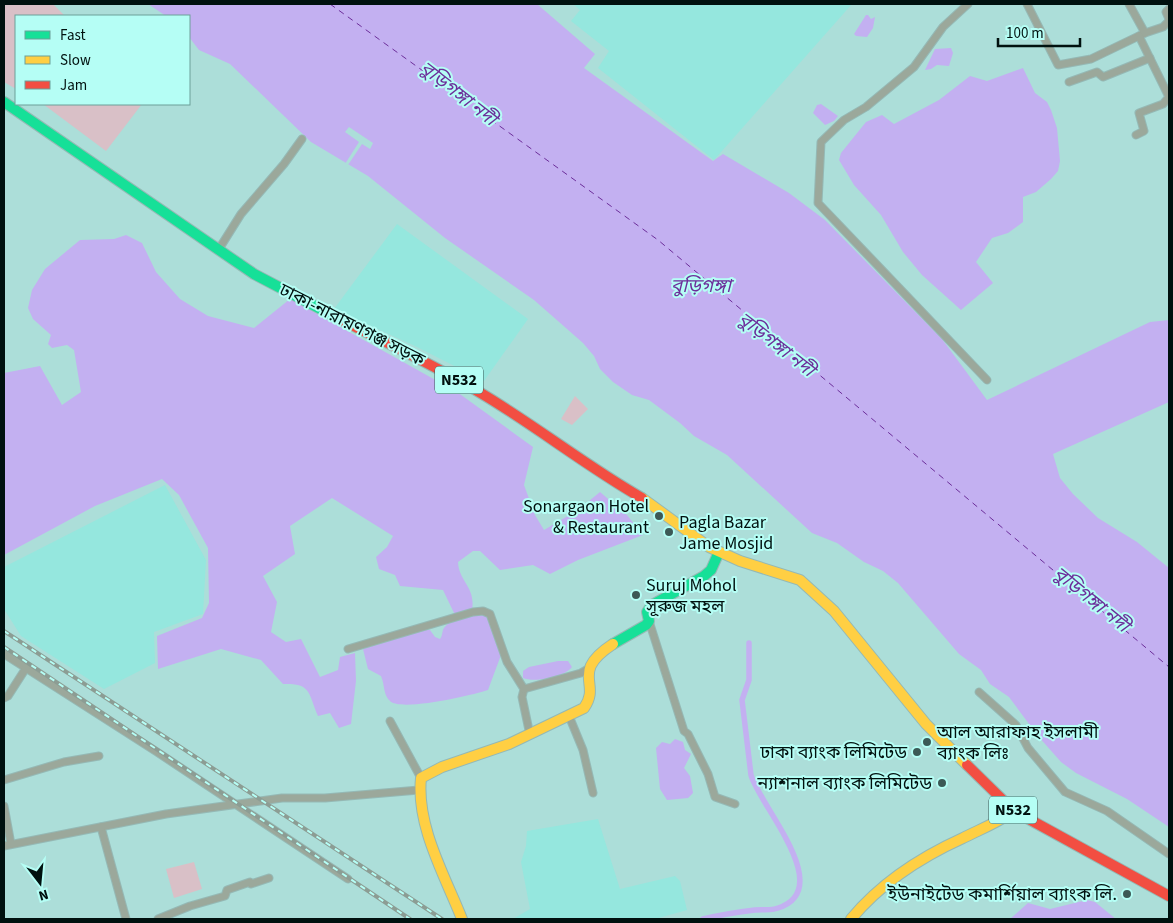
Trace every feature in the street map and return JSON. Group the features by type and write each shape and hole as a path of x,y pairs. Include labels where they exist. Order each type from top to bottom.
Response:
{"main road":[{"name":"ঢাকা-নারায়ণগঞ্জ সড়ক","path":"4,102 254,274 478,391 554,439 618,484 647,500 709,547 800,580 834,611 926,724 1014,811"},
{"path":"462,919 428,828 419,790 421,778 442,767 530,735 569,716 588,704 588,669 593,659 625,640 649,621 648,608 704,576 711,570 719,552"},
{"path":"851,919 866,901 911,866 962,838 994,825 1014,811"},
{"name":"N532","path":"1014,811 1169,896"}],"street":[{"path":"968,4 943,28 914,67 866,107 844,120 821,142 818,203 987,380"},
{"path":"1027,4 1058,66 1091,59 1142,34 1163,27 1169,20 1166,12 1169,9"},
{"path":"1130,4 1150,58 1169,98 1163,104 1139,113 1144,131 1136,135"},
{"path":"1069,82 1097,72 1103,77 1150,58"},
{"path":"219,249 241,214 284,164 302,139"},
{"path":"348,649 473,612 484,611 490,614 507,662 524,689 522,697 530,735"},
{"path":"649,621 684,731 688,734 708,774 715,797 735,804"},
{"path":"4,654 89,711 157,752 348,879"},
{"path":"4,698 8,696 26,668"},
{"path":"524,689 581,673 588,669"},
{"path":"979,692 1016,724 1028,748 1064,792 1107,811 1169,854"},
{"path":"569,716 583,750 594,793"},
{"path":"390,721 421,778"},
{"path":"4,780 64,762 99,756"},
{"path":"4,806 8,845 166,814 282,798 334,798 419,790"},
{"path":"101,827 126,919"},
{"path":"158,919 190,906 224,896 227,890 239,885 270,878"}],"shaded area":[{"path":"4,4 53,4 64,15 15,15 15,88 4,82"},
{"path":"573,4 852,4 714,160 598,68 609,51 571,21 580,10"},
{"path":"44,105 141,105 106,151"},
{"path":"397,224 528,319 484,381 417,347 334,309"},
{"path":"575,396 588,409 572,425 561,419"},
{"path":"165,485 206,560 203,614 154,632 155,663 104,689 21,636 4,609 4,567"},
{"path":"598,819 620,889 675,876 680,881 687,910 655,919 513,919 530,909 521,862 526,846 527,831"},
{"path":"194,862 202,889 174,898 166,869"}],"water":[{"name":"বুড়িগঙ্গা","path":"148,4 537,4 595,54 584,68 713,161 723,154 789,193 825,220 942,339 987,400 1150,322 1169,320 1169,402 1053,454 1060,478 1073,494 1098,518 1137,542 1169,568 1169,827 1127,799 1076,773 1061,762 1038,736 1009,697 990,684 981,670 959,654 898,583 883,571 864,562 837,543 812,533 727,455 694,436 649,400 632,395 613,382 600,369 594,356 583,343 534,300 445,238 368,176 311,142 230,64 199,50 190,38 190,15 164,15"},
{"path":"866,15 871,19 875,17 873,28 867,37 856,36 854,34"},
{"path":"951,48 953,53 949,66 937,65 925,70 935,49"},
{"path":"1023,68 1035,93 1047,102 1051,110 1057,128 1060,161 1058,171 1036,192 1023,197 1023,222 1008,233 992,238 976,262 993,283 961,310 922,275 903,252 881,215 854,185 839,160 841,153 866,122 882,115 894,124 939,100 970,76 987,81"},
{"path":"821,104 838,116 834,121 825,125 813,113 817,105"},
{"path":"126,235 142,243 156,272 180,299 208,316 254,328 290,299 457,392 533,447 524,485 535,515 544,530 578,510 600,492 627,515 643,535 578,560 550,574 533,565 500,570 480,551 473,551 458,562 461,575 472,596 472,610 455,615 443,590 400,586 395,575 379,569 376,557 387,547 393,536 332,498 290,526 295,554 263,576 277,602 271,632 286,642 301,639 320,677 338,670 340,657 355,653 356,681 351,724 339,728 330,713 318,716 310,695 304,687 283,684 261,660 221,649 158,669 157,636 202,618 209,603 208,548 179,495 162,479 95,506 4,555 4,373 40,366 62,405 81,392 74,350 67,345 52,348 48,344 51,335 33,319 28,308 32,290 45,269 80,240 114,239"},
{"path":"487,615 494,627 501,655 488,690 438,702 408,705 397,704 390,701 386,696 381,676 368,669 363,649 424,630 430,630 435,637 440,639 444,628 453,621 464,617"},
{"path":"558,661 568,661 572,667 563,674 549,678 535,680 523,678 523,671 529,667"},
{"path":"675,739 683,742 685,750 691,754 684,768 690,776 693,793 688,798 667,800 660,789 656,748 662,742 670,744"},
{"path":"1087,900 1095,902 1116,919 1010,919 1028,903 1050,909"}],"pier":[{"path":"349,127 373,143 370,149 362,144 348,165 345,164 359,142 345,132"}],"waterway":[{"path":"703,919 778,908 794,898 800,883 797,865 790,846 751,775 742,700 749,680 749,643"}],"ferry route":[{"path":"330,4 658,240 1169,667"}],"railway":[{"path":"4,631 442,919"},
{"path":"4,647 410,919"}],"traffic: fast":[{"path":"4,102 254,274 338,318"},
{"path":"613,644 646,625 649,621 647,612 652,605 704,576 711,570 719,552"}],"traffic: slow":[{"path":"642,498 709,547 740,561 800,580 834,611 926,724 967,765"},
{"path":"462,919 427,832 423,814 421,778 442,767 509,744 584,708 589,699 589,670 592,663 613,644"},
{"path":"851,919 875,894 902,872 1014,811"}],"traffic: jam":[{"path":"338,318 427,363 479,392 642,498"},
{"path":"967,765 1014,811 1169,896"}],"place":[{"name":"Sonargaon Hotel & Restaurant","path":"659,516"},
{"name":"Pagla Bazar Jame Mosjid","path":"669,532"},
{"name":"Suruj Mohol সূরুজ মহল","path":"636,595"},
{"name":"আল আরাফাহ ইসলামী ব্যাংক লিঃ","path":"927,742"},
{"name":"ঢাকা ব্যাংক লিমিটেড","path":"917,752"},
{"name":"ন্যাশনাল ব্যাংক লিমিটেড","path":"942,783"},
{"name":"ইউনাইটেড কমার্শিয়াল ব্যাংক লি.","path":"1127,894"}],"water label":[{"name":"বুড়িগঙ্গা নদী","path":"458,94"},
{"name":"বুড়িগঙ্গা নদী","path":"776,345"},
{"name":"বুড়িগঙ্গা নদী","path":"1091,600"}]}
